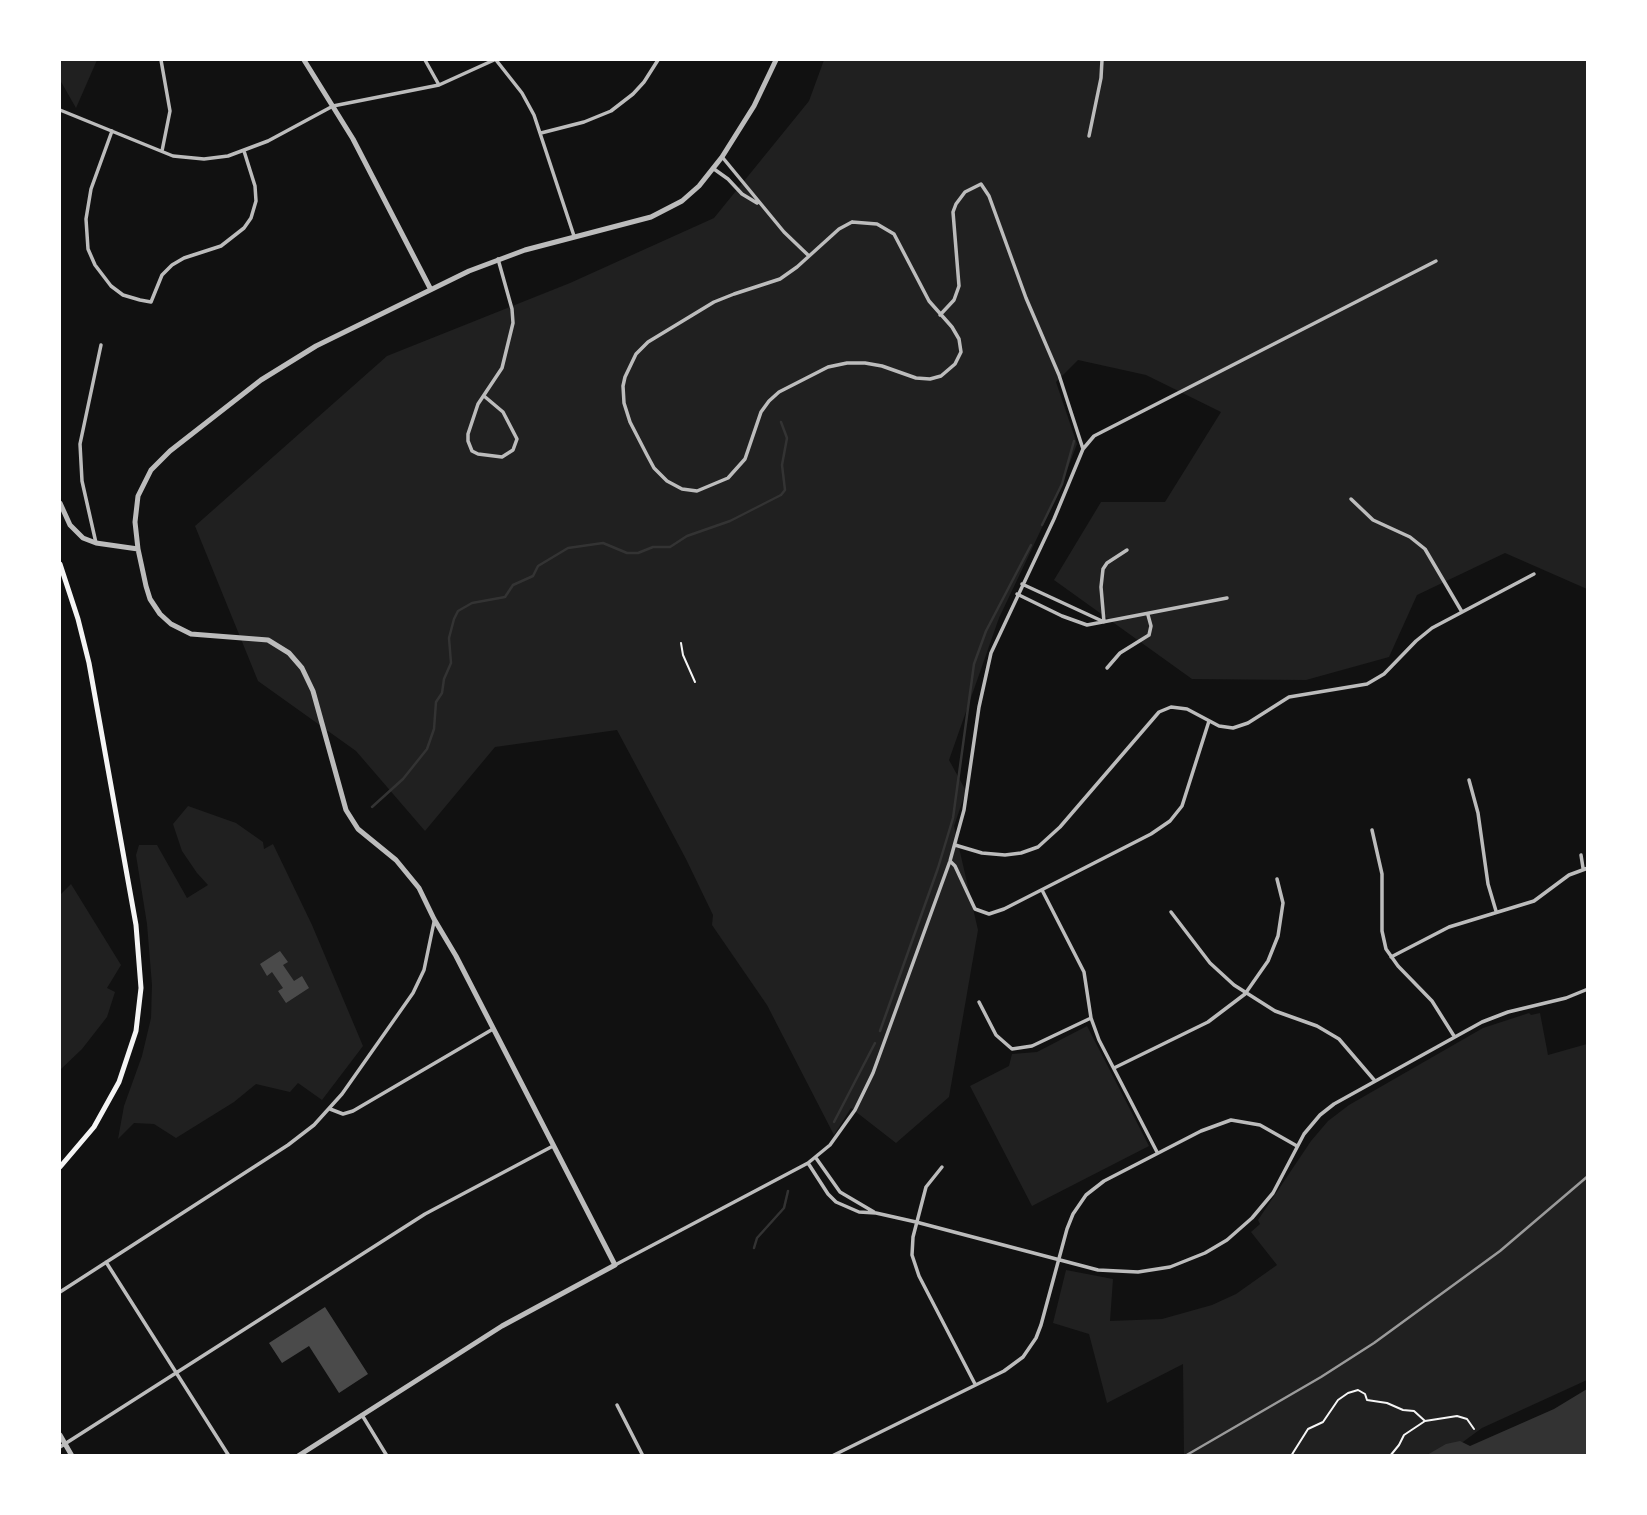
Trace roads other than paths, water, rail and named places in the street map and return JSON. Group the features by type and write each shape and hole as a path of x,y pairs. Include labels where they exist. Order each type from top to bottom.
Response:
{"main road":[{"path":"60,564 89,663 136,925 141,988 136,1031 119,1082 94,1127 60,1167"}],"street":[{"path":"161,60 170,111 162,151"},
{"path":"304,60 333,106 430,288"},
{"path":"425,60 439,85"},
{"path":"60,110 173,156 204,159 244,151 333,106 439,85 495,60 522,93 541,133 574,236"},
{"path":"541,133 584,122 611,111 645,82 658,60"},
{"path":"615,1265 456,956 411,877 396,860 358,828 345,810 313,691 294,658 268,640 191,634 171,624 157,610 150,598 138,549 135,522 138,496 147,476 170,451 245,391 283,365 333,337 430,288 498,259 663,212 691,193 722,157 754,106 776,60"},
{"path":"1089,136 1102,60"},
{"path":"111,131 89,199 86,219 88,249 95,265 111,286 123,295 151,302 162,275 172,265 184,258 222,246 234,238 251,218 256,201 255,187 244,151"},
{"path":"722,157 762,206 809,256"},
{"path":"713,169 728,179 741,194 762,206"},
{"path":"940,315 954,300 959,286 953,212 965,192 981,184 989,196 1026,298 1059,375 1083,449"},
{"path":"860,221 883,226 898,240 926,295 956,332 961,352 955,364 940,376 923,379 865,363 828,367 779,392 769,401 761,412 745,459 735,472 698,491 674,486 654,468 630,422 622,394 631,360 648,342 714,302 780,279 809,256 845,225 860,221"},
{"path":"484,396 503,412 517,439 513,450 502,457 478,454 469,446 468,434 474,414 484,396 502,368 513,323 512,309 498,259"},
{"path":"298,1455 502,1326 808,1163 830,1145 845,1126 873,1073 950,861 964,810 986,669 996,639 1067,492 1083,449 1094,436 1436,261"},
{"path":"96,543 82,481 80,444 101,345"},
{"path":"1351,499 1373,520 1410,537 1425,549 1462,612"},
{"path":"60,503 65,517 76,533 96,543 138,549"},
{"path":"1104,622 1101,587 1103,569 1107,563 1127,550"},
{"path":"955,845 982,853 1005,855 1038,847 1060,827 1158,712 1179,707 1219,726 1233,728 1248,723 1289,696 1367,684 1384,674 1424,634 1534,574"},
{"path":"1022,584 1104,622"},
{"path":"1017,594 1077,623 1087,625 1227,598"},
{"path":"1107,668 1120,653 1146,639 1151,626 1148,615"},
{"path":"950,861 955,866 972,905 979,912 989,914 998,912 1151,834 1170,821 1185,798 1209,721"},
{"path":"1469,780 1478,814 1488,884 1496,911"},
{"path":"1372,830 1382,874 1383,941 1390,957 1432,1001 1454,1037"},
{"path":"1390,957 1449,927 1534,901 1569,874 1585,868 1581,855"},
{"path":"1114,1068 1208,1021 1245,994 1268,961 1278,936 1283,903 1277,879"},
{"path":"1042,890 1084,972 1091,1018 1158,1153"},
{"path":"1171,912 1210,963 1245,994 1275,1011 1329,1032 1349,1048 1375,1081"},
{"path":"60,1292 288,1145 330,1109 420,981 429,951 434,919"},
{"path":"808,1163 836,1202 859,1212 876,1213 1098,1270 1138,1272 1170,1267 1205,1253 1235,1234 1259,1211 1279,1183 1309,1127 1327,1109 1454,1037 1500,1015 1566,998 1587,989"},
{"path":"979,1002 996,1035 1012,1049 1032,1046 1091,1018"},
{"path":"330,1109 343,1114 353,1111 494,1029"},
{"path":"832,1455 1014,1365 1030,1348 1041,1325 1073,1214 1086,1195 1104,1181 1201,1131 1231,1120 1260,1125 1297,1146"},
{"path":"62,1446 425,1214 553,1146"},
{"path":"816,1158 840,1192 876,1213"},
{"path":"942,1167 926,1187 912,1247 915,1266 975,1385"},
{"path":"106,1262 229,1455"},
{"path":"617,1405 643,1455"},
{"path":"362,1415 387,1455"},
{"path":"60,1435 62,1446 72,1455"}],"waterway":[{"path":"372,807 403,779 427,749 434,729 436,702 442,693 444,679 451,663 449,638 458,611 472,603 505,597 513,585 533,576 538,566 568,548 603,543 627,553 638,553 653,547 670,547 687,536 730,521 781,495 785,490 782,465 787,438 781,422"},
{"path":"1042,525 1062,484 1074,441"},
{"path":"880,1031 953,818 974,664 986,631 1031,545"},
{"path":"834,1122 875,1043"},
{"path":"754,1248 757,1238 784,1208 788,1191"}],"railway":[{"path":"1185,1456 1374,1343 1500,1251 1588,1176"}]}
